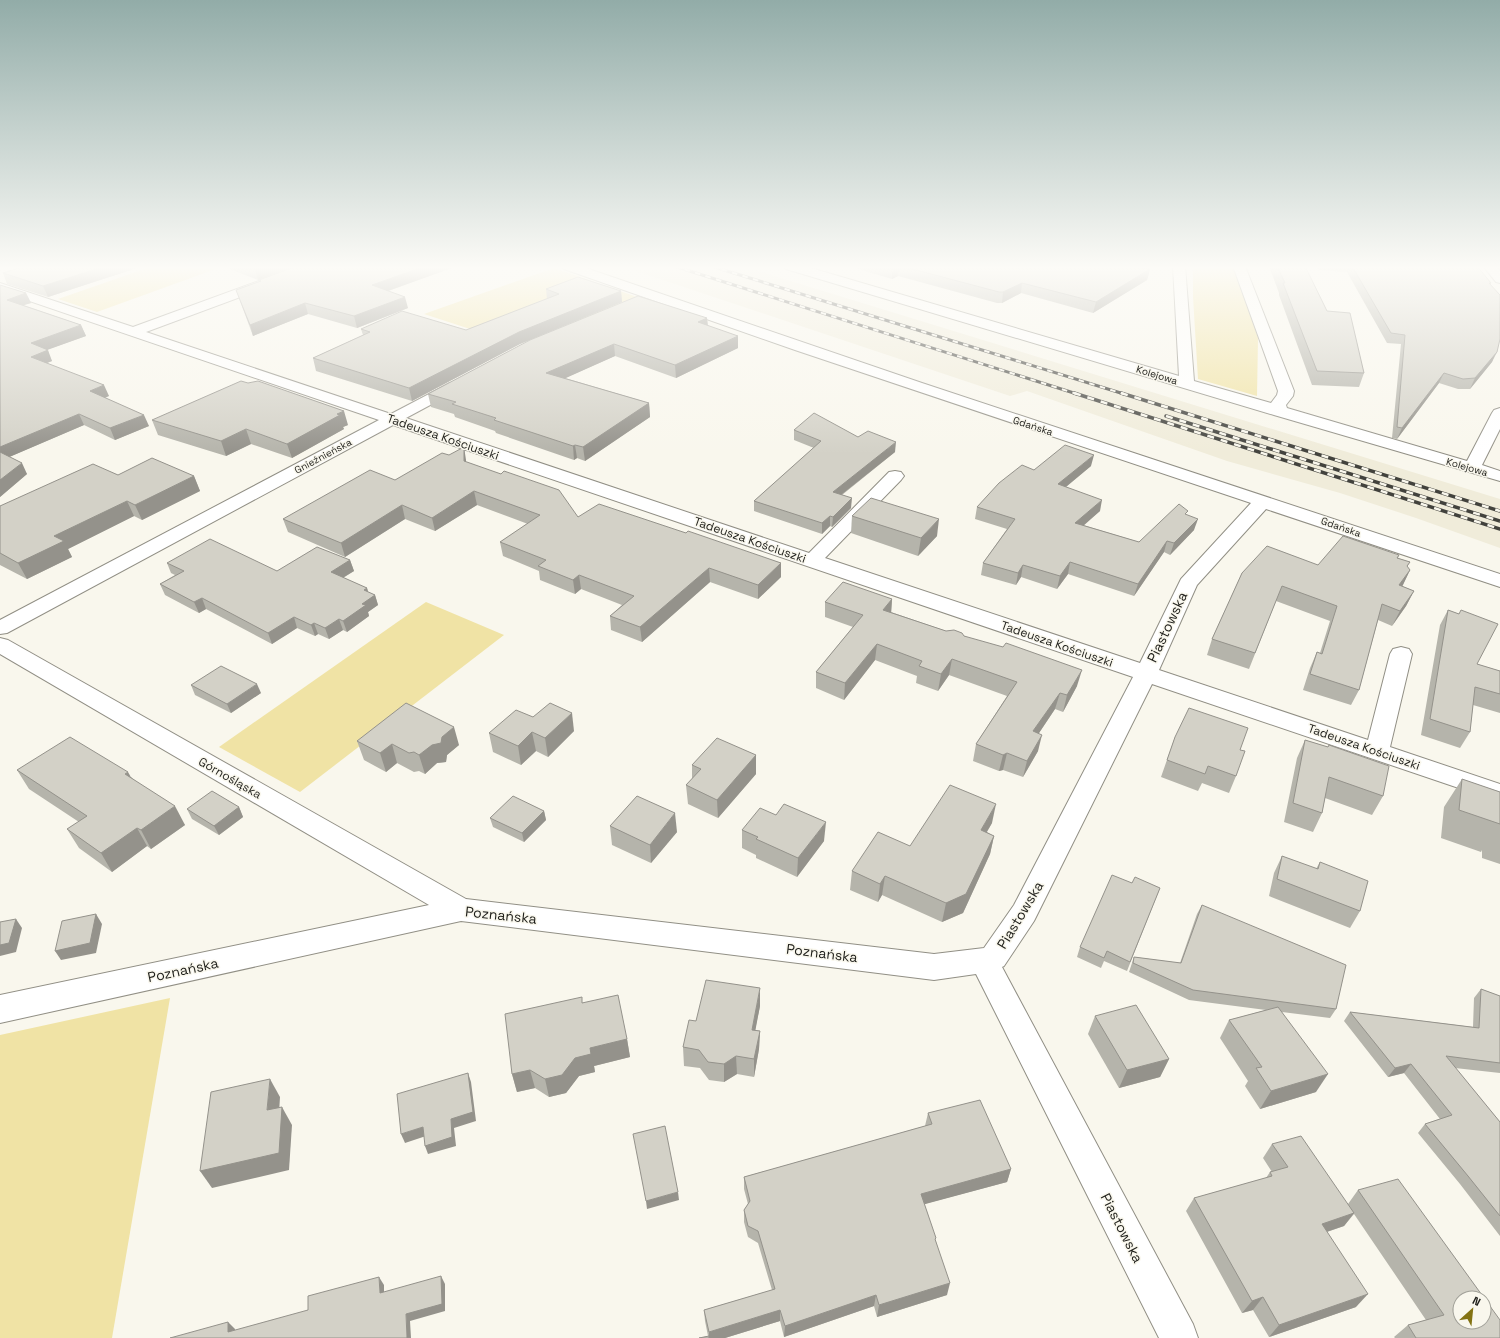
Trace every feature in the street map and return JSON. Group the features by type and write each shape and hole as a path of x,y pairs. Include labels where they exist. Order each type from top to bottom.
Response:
{"street":[{"name":"Tadeusza Kościuszki","path":"122,328 1500,793"},
{"path":"132,332 142,328"},
{"name":"Gdańska","path":"747,328 1500,582"},
{"name":"Kolejowa","path":"1000,328 1500,476"},
{"path":"1183,328 1187,384"},
{"path":"1262,328 1286,391 1285,396 1278,405 1280,412"},
{"name":"Gnieźnieńska","path":"0,628 466,380"},
{"path":"1472,468 1500,413"},
{"path":"812,561 895,476"},
{"name":"Piastowska","path":"1179,1338 984,961 994,957 1024,912 1146,674 1188,583 1263,501"},
{"name":"Górnośląska","path":"0,645 461,910"},
{"path":"1377,752 1400,654"},
{"name":"Poznańska","path":"0,1009 461,910 934,967 984,961"}],"shaded area":[{"path":"808,328 945,328 1500,499 1500,548 1340,493 1227,461 1027,391 1010,396"},
{"path":"1195,328 1255,328 1258,338 1257,396 1198,379"},
{"path":"426,602 504,635 300,792 219,747"},
{"path":"170,998 112,1338 0,1338 0,1035"}],"building":[{"path":"0,328 71,328 31,343 48,350 31,357 104,385 90,391 144,415 110,428 79,414 0,447"},
{"path":"362,328 461,328 466,330 470,328 528,328 409,388 313,358 370,332 361,329"},
{"path":"558,328 716,328 738,336 675,365 614,344 546,373 649,403 583,447 573,446 494,420 496,418 452,404 456,402 428,394 530,340"},
{"path":"1301,328 1354,328 1364,373 1317,371"},
{"path":"1388,328 1500,328 1500,339 1497,352 1475,378 1463,379 1444,373 1402,428 1397,427 1405,335 1391,333"},
{"path":"241,381 248,383 258,381 344,411 337,414 340,415 287,444 246,429 221,441 152,420"},
{"path":"814,413 858,437 868,431 896,442 833,492 852,498 833,517 830,516 822,523 754,501 821,441 794,430"},
{"path":"1065,445 1094,455 1058,484 1102,500 1075,523 1139,542 1179,504 1188,511 1185,514 1198,519 1174,543 1167,541 1138,584 1070,562 1060,576 1023,565 1018,573 983,563 1015,519 977,507 999,483 1022,465 1034,470"},
{"path":"464,447 464,461 501,474 504,471 559,490 578,517 599,504 686,533 688,531 781,563 758,585 709,568 640,627 610,616 634,596 579,575 573,580 538,566 546,560 500,542 540,515 474,491 432,518 402,505 341,543 283,519 370,470 395,480 442,453 449,455"},
{"path":"0,452 22,463 0,480"},
{"path":"152,458 194,476 135,505 127,501 54,536 64,541 18,563 0,553 0,506 93,464 118,475"},
{"path":"871,498 939,519 921,538 852,516"},
{"path":"1343,536 1399,555 1397,558 1410,562 1407,566 1410,570 1399,585 1414,591 1400,611 1382,604 1359,690 1310,674 1317,652 1322,654 1337,606 1282,586 1255,653 1212,639 1242,573 1267,546 1318,565"},
{"path":"210,539 277,571 317,547 350,560 331,572 367,588 364,590 375,595 362,604 366,605 343,621 339,619 325,628 314,623 311,625 294,617 268,633 202,598 194,602 160,584 184,571 167,563"},
{"path":"843,582 892,599 883,610 946,631 954,630 962,633 964,636 1003,647 1006,643 1082,670 1067,695 1060,693 1033,731 1042,735 1027,761 1007,753 1003,755 976,744 1017,682 952,659 941,674 919,666 922,661 877,644 845,683 816,672 863,615 825,602"},
{"path":"1448,610 1459,614 1461,610 1498,624 1477,664 1500,671 1500,694 1475,687 1470,732 1430,719"},
{"path":"221,666 257,684 227,704 191,685"},
{"path":"406,703 454,727 442,737 441,743 432,745 419,755 414,752 409,753 392,744 380,753 357,741"},
{"path":"550,703 572,713 545,738 532,732 518,746 489,733 516,710 533,717"},
{"path":"1189,708 1248,728 1240,750 1245,751 1236,776 1208,766 1205,774 1167,760 1175,737"},
{"path":"70,737 128,772 125,774 175,806 141,830 137,828 101,853 67,829 87,816 17,770"},
{"path":"717,738 756,755 717,800 686,785 701,769 692,765"},
{"path":"1305,740 1328,747 1329,745 1389,766 1383,796 1329,777 1322,813 1293,803"},
{"path":"1462,779 1500,792 1500,824 1459,810"},
{"path":"950,785 996,804 981,830 994,836 966,894 946,903 885,876 880,884 852,871 878,832 910,846"},
{"path":"212,791 239,807 214,826 187,809"},
{"path":"513,796 544,811 522,833 490,818"},
{"path":"637,796 675,813 650,845 610,826"},
{"path":"784,804 826,822 798,858 756,839 758,837 742,830 760,808 776,815"},
{"path":"1282,856 1318,869 1320,862 1368,881 1360,911 1277,879"},
{"path":"1112,875 1132,883 1135,877 1160,888 1130,962 1107,951 1104,958 1080,947"},
{"path":"1202,905 1346,965 1336,1009 1193,990 1133,963 1134,957 1181,963"},
{"path":"96,914 90,943 55,951 62,921"},
{"path":"16,919 9,943 0,945 0,922"},
{"path":"706,980 760,988 752,1030 760,1031 754,1059 736,1056 724,1064 708,1062 699,1050 683,1047 689,1020 696,1021"},
{"path":"1481,989 1500,996 1500,1063 1446,1056 1500,1122 1500,1216 1425,1124 1452,1115 1411,1064 1395,1068 1350,1012 1479,1028"},
{"path":"618,995 627,1039 590,1048 591,1054 575,1058 562,1075 545,1079 530,1070 512,1074 505,1014 582,997 582,1003"},
{"path":"1136,1005 1169,1059 1127,1070 1095,1016"},
{"path":"1278,1007 1328,1074 1271,1091 1256,1068 1262,1067 1229,1020"},
{"path":"468,1073 473,1112 451,1119 452,1137 425,1146 423,1127 401,1134 397,1094"},
{"path":"270,1079 267,1110 282,1107 279,1153 200,1171 211,1092"},
{"path":"980,1100 1011,1169 921,1194 950,1283 879,1305 876,1295 785,1326 780,1310 709,1332 704,1310 775,1289 758,1231 748,1226 744,1210 750,1201 744,1177 932,1124 928,1113"},
{"path":"665,1126 678,1192 646,1201 633,1134"},
{"path":"1301,1136 1354,1213 1322,1224 1368,1294 1279,1325 1263,1297 1252,1301 1194,1198 1272,1176 1270,1172 1288,1167 1272,1144"},
{"path":"1398,1179 1478,1290 1452,1290 1452,1330 1492,1330 1492,1309 1500,1320 1500,1338 1416,1338 1408,1325 1444,1315 1358,1190"},
{"path":"441,1276 442,1304 406,1314 407,1338 170,1338 228,1322 228,1332 308,1310 308,1296 379,1277 380,1293"}],"railway":[{"path":"871,328 1077,394"},
{"path":"912,328 1124,394"},
{"path":"1074,393 1500,529"},
{"path":"1121,393 1500,511"},
{"path":"1166,416 1500,521"}]}
